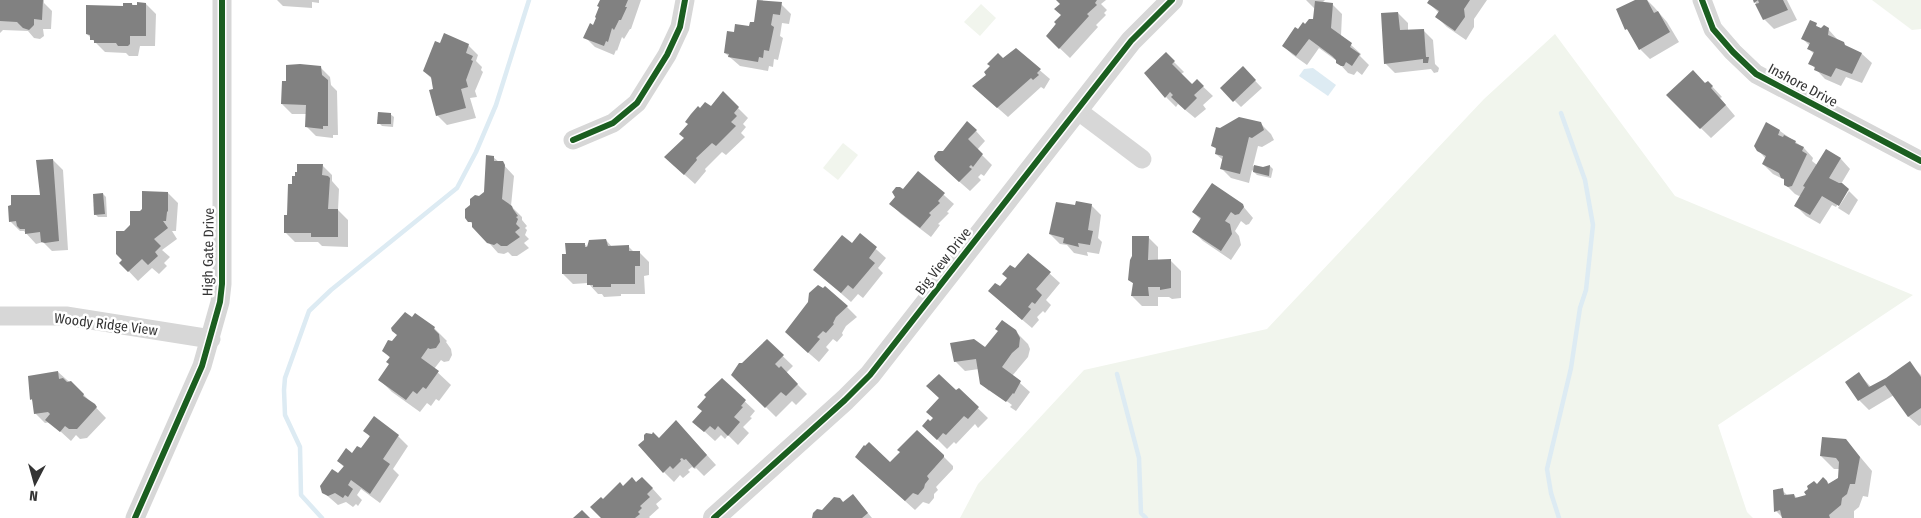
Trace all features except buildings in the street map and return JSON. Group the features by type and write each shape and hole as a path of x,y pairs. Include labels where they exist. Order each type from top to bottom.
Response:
{"street":[{"name":"High Gate Drive","path":"135,518 202,366 220,302 222,284 222,0"},
{"path":"573,140 614,123 637,103 667,55 680,27 685,0"},
{"name":"Big View Drive","path":"714,518 845,400 870,375 1131,41 1172,0"},
{"name":"Inshore Drive","path":"1702,0 1713,29 1756,74 1921,162"},
{"path":"1077,110 1142,159"},
{"name":"Woody Ridge View","path":"0,316 66,316 211,339"}],"shaded area":[{"path":"1872,0 1921,0 1921,29 1912,30"},
{"path":"981,4 996,18 980,36 964,22"},
{"path":"1555,34 1675,196 1913,295 1718,425 1747,512 1753,518 960,518 978,484 1084,370 1267,329 1484,99"},
{"path":"1313,68 1336,85 1328,96 1299,76 1304,69"},
{"path":"843,143 858,155 838,180 823,168"}],"waterway":[{"path":"322,518 301,495 300,447 285,415 285,378 309,311 331,290 457,188 476,152 496,105 529,0"},
{"path":"1559,518 1551,493 1547,469 1571,368 1580,308 1586,290 1593,225 1585,180 1561,113"},
{"path":"1117,374 1139,458 1141,513 1146,518"}],"cycle path":[{"path":"135,518 202,366 220,302 222,284 222,0"},
{"path":"573,140 613,123 637,103 667,55 680,27 685,0"},
{"path":"714,518 845,400 870,375 1131,41 1172,0"},
{"path":"1702,0 1713,29 1756,74 1921,161"}]}
